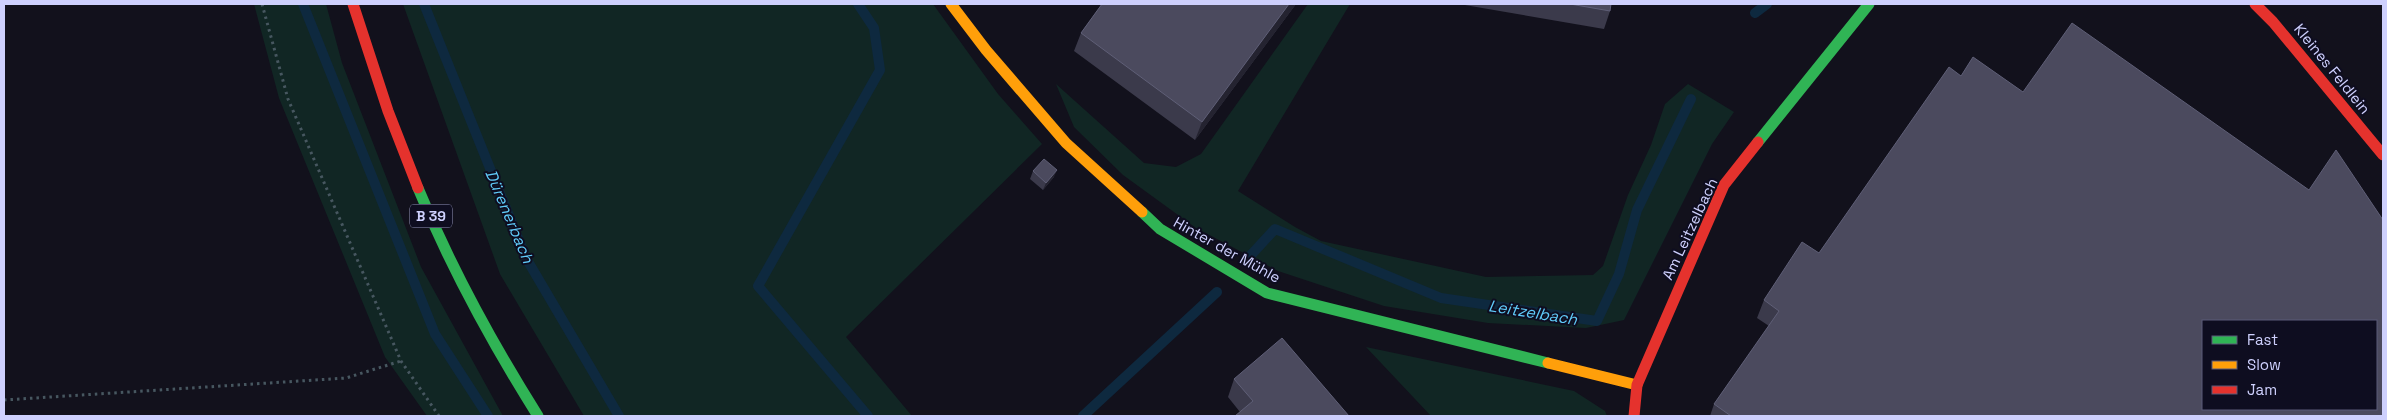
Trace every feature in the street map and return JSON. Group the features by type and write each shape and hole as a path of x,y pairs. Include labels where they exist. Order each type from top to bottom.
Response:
{"street":[{"name":"B 39","path":"353,4 363,40 411,172 464,285 516,383 538,416"},
{"name":"Hinter der Mühle","path":"951,4 986,50 1066,143 1160,229 1267,293 1636,385"},
{"name":"Am Leitzelbach","path":"1634,416 1636,385 1724,185 1869,4"},
{"name":"Kleines Feldlein","path":"2255,4 2273,22 2383,155"}],"path":[{"path":"262,4 288,99 400,361 439,416"},
{"path":"4,400 346,378 400,361"}],"green space":[{"path":"254,4 326,4 342,63 421,267 503,416 427,416 385,357 279,98"},
{"path":"403,4 933,4 998,94 1042,144 846,337 912,416 584,416 500,274"},
{"path":"1308,4 1350,4 1238,191 1321,241 1486,277 1593,275 1603,266 1628,195 1651,145 1665,104 1688,84 1734,112 1712,144 1624,320 1586,328 1488,323 1384,306 1278,271 1196,228 1123,175 1074,127 1056,84 1144,163 1176,167 1201,154"},
{"path":"1366,347 1574,391 1605,411 1607,416 1431,416"}],"building":[{"path":"1102,4 1289,4 1202,122 1081,33"},
{"path":"1570,4 1611,4 1610,11"},
{"path":"2072,23 2309,190 2336,150 2383,220 2383,416 1731,416 1714,404 1779,311 1764,300 1802,242 1819,253 1949,67 1961,76 1973,57 2023,92"},
{"path":"1044,159 1057,170 1046,183 1033,171"},
{"path":"1282,338 1349,416 1235,416 1253,401 1234,379"}],"waterway":[{"name":"Dürenerbach","path":"303,4 435,334 488,416"},
{"name":"Dürenerbach","path":"424,4 526,258 619,416"},
{"path":"858,4 874,28 880,70 758,286 868,416"},
{"name":"Leitzelbach","path":"1755,13 1767,4"},
{"name":"Leitzelbach","path":"1251,255 1275,229 1441,298 1597,321 1619,274 1637,210 1691,99"},
{"name":"Leitzelbach","path":"1083,416 1217,292"}],"traffic: fast":[{"path":"1758,142 1869,4"},
{"path":"418,188 444,247 473,305 504,361 538,416"},
{"path":"1142,212 1160,229 1267,293 1548,363"}],"traffic: slow":[{"path":"951,4 986,50 1066,143 1142,212"},
{"path":"1548,363 1637,385"}],"traffic: jam":[{"path":"353,4 388,111 418,188"},
{"path":"2255,4 2273,22 2383,155"},
{"path":"1634,416 1637,385 1724,185 1758,142"}]}
